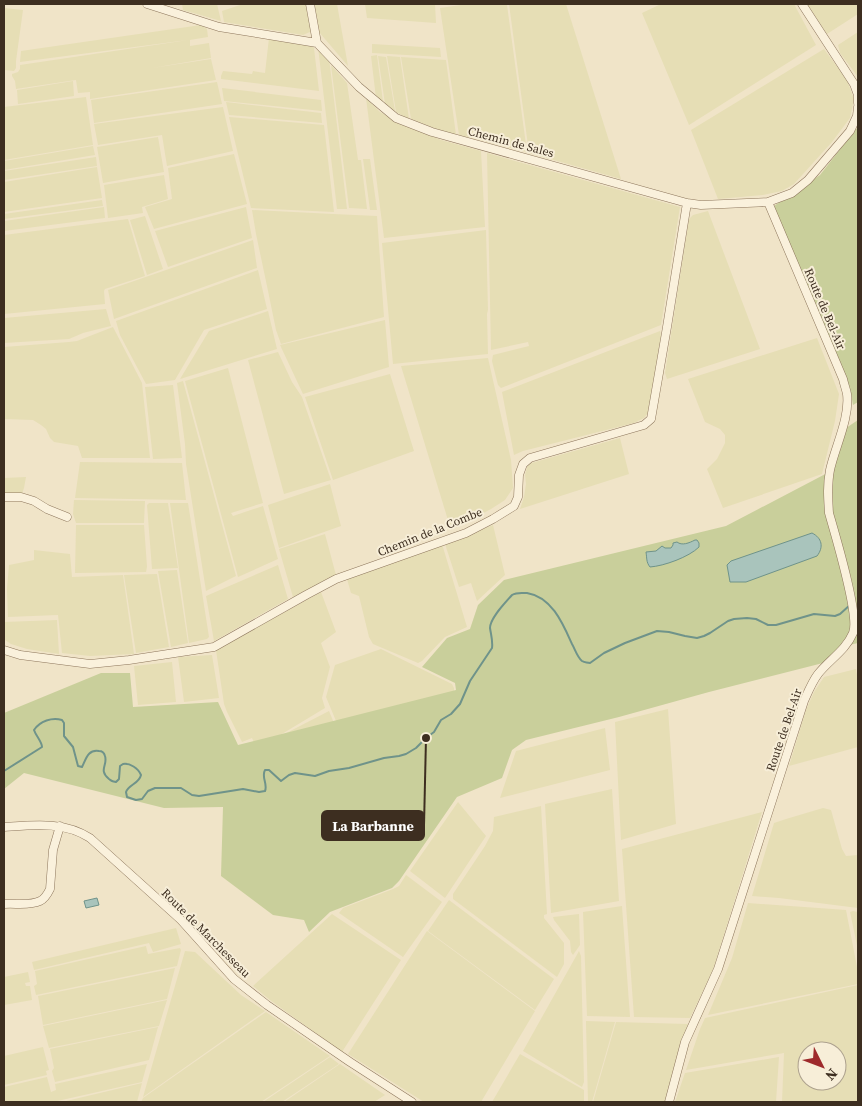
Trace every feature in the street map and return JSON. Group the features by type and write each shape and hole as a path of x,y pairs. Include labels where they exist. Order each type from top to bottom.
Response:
{"street":[{"path":"146,4 219,27 316,43 310,4"},
{"path":"802,4 854,84 858,95 858,103"},
{"name":"Chemin de Sales","path":"316,43 359,87 396,118 432,132 687,203 701,205 768,202 792,193 808,180 850,131 857,116 858,107"},
{"name":"Route de Bel-Air","path":"669,1102 685,1042 718,969 804,701 818,674 842,651 854,633 855,616 829,513 828,498 830,470 847,406 847,394 768,202"},
{"name":"Chemin de la Combe","path":"4,650 20,655 90,664 214,647 336,579 466,533 493,519 514,506 518,497 519,475 522,464 530,458 644,425 651,419 687,203"},
{"path":"4,497 21,497 67,516"},
{"path":"4,904 42,901 47,895 50,889 53,850 60,826"},
{"name":"Route de Marchesseau","path":"4,827 60,826 80,832 90,838 181,920 234,979 267,1005 412,1102"}],"shaded area":[{"path":"182,4 217,4 221,21 183,10"},
{"path":"243,4 307,4 312,31 303,35 224,22 222,11"},
{"path":"314,4 337,4 348,66 319,32"},
{"path":"365,4 435,4 436,23 367,18"},
{"path":"468,4 507,5 527,152 459,135 440,8"},
{"path":"509,4 566,4 621,179 529,153"},
{"path":"661,4 794,4 816,45 689,125 642,13"},
{"path":"807,4 858,4 858,14 827,34"},
{"path":"4,8 23,10 16,68 14,71 4,70"},
{"path":"201,25 207,29 208,37 190,40 190,46 209,43 211,58 152,68 211,59 216,80 90,99 90,92 78,93 76,80 16,89 12,76 12,74 18,72 20,65 188,40 20,62 21,51"},
{"path":"858,32 858,77 840,53 838,45"},
{"path":"269,38 313,44 319,91 221,79 223,71 252,74 253,71 265,73"},
{"path":"372,44 440,48 441,57 372,53"},
{"path":"318,47 329,58 347,209 337,209"},
{"path":"824,49 847,80 854,99 850,118 832,142 794,184 782,191 763,195 718,199 691,130"},
{"path":"377,55 383,102 376,98 371,56"},
{"path":"378,56 386,57 395,111 385,104"},
{"path":"387,56 400,57 409,119 396,112"},
{"path":"401,57 446,60 456,135 411,119"},
{"path":"331,65 347,83 358,160 361,160 367,209 349,208"},
{"path":"73,81 74,96 18,104 17,90"},
{"path":"217,82 222,104 94,123 91,100"},
{"path":"222,88 321,100 322,111 224,101"},
{"path":"86,97 93,145 4,160 4,107"},
{"path":"366,98 380,112 395,120 441,140 481,151 485,227 384,238"},
{"path":"226,102 321,113 322,123 229,115"},
{"path":"223,107 233,151 167,166 162,135 98,145 94,124"},
{"path":"229,117 324,125 334,212 251,208"},
{"path":"158,137 164,172 103,183 97,147"},
{"path":"93,146 95,155 4,170 4,161"},
{"path":"487,153 680,207 661,325 501,388 498,385 492,361 493,355 529,346 528,342 491,350"},
{"path":"234,154 247,204 154,229 145,207 172,199 168,168"},
{"path":"96,157 97,166 4,180 4,171"},
{"path":"363,159 370,159 377,210 370,210"},
{"path":"97,167 102,198 4,212 4,182"},
{"path":"164,175 168,199 142,207 143,213 108,218 104,185"},
{"path":"102,200 103,206 4,219 4,214"},
{"path":"104,207 105,218 4,231 4,221"},
{"path":"246,207 252,238 168,267 155,231"},
{"path":"252,210 377,216 384,317 281,344 276,330"},
{"path":"708,211 760,349 667,379 665,373 689,219 693,215"},
{"path":"145,216 163,269 147,275 130,220"},
{"path":"128,219 145,276 105,289 105,304 4,314 4,235"},
{"path":"486,230 488,354 393,364 382,243"},
{"path":"253,240 257,268 114,319 108,290"},
{"path":"258,270 267,309 204,330 175,380 146,384 120,335 116,321"},
{"path":"106,309 111,326 83,333 69,339 4,343 4,318"},
{"path":"268,311 277,349 180,379 209,331"},
{"path":"385,320 389,367 303,394 280,345"},
{"path":"113,327 142,383 150,458 82,458 78,446 54,442 46,429 33,420 4,419 4,347 77,341"},
{"path":"660,331 661,336 649,412 644,418 634,423 523,451 514,455 502,392"},
{"path":"817,338 839,394 835,421 822,474 723,508 707,469 717,459 725,443 725,435 720,429 705,422 688,379"},
{"path":"278,352 292,382 302,397 331,480 284,494 248,360"},
{"path":"488,358 511,460 513,488 505,500 476,517 476,519 451,530 401,366"},
{"path":"228,368 263,503 231,513 233,516 263,506 278,559 238,577 185,381"},
{"path":"390,374 414,451 333,480 305,397"},
{"path":"183,381 236,576 206,591 186,464 177,383"},
{"path":"173,385 182,458 153,459 145,387"},
{"path":"620,438 629,474 520,509 524,497 525,475 528,464"},
{"path":"80,462 182,463 186,500 75,498"},
{"path":"26,477 22,494 4,495 4,478"},
{"path":"330,484 341,526 279,548 268,505"},
{"path":"74,500 145,501 144,523 76,523 73,514"},
{"path":"149,503 168,503 178,568 152,569 147,505"},
{"path":"170,503 188,503 209,637 189,643"},
{"path":"76,525 144,525 146,572 75,573"},
{"path":"493,525 505,575 477,601 471,583 459,587 445,544"},
{"path":"325,534 336,575 293,597 279,549"},
{"path":"442,544 467,627 445,637 418,663 373,644 369,637 359,596 351,593 347,579"},
{"path":"34,550 70,554 72,577 123,575 134,654 90,656 62,653 58,615 8,617 7,589 9,565 34,560"},
{"path":"278,565 288,599 214,641 206,596"},
{"path":"177,570 188,643 171,647 158,571"},
{"path":"157,574 169,647 136,653 124,575"},
{"path":"321,592 336,632 321,643 330,667 322,698 325,708 267,743 329,711 346,752 257,749 252,738 242,742 227,712 224,704 216,650"},
{"path":"57,620 59,654 27,649 5,640 4,622"},
{"path":"381,649 452,684 454,694 351,757 326,697 335,665"},
{"path":"212,655 219,698 184,702 178,657"},
{"path":"172,662 176,702 138,705 134,666"},
{"path":"856,669 858,680 858,747 789,766 806,710 814,692 824,677"},
{"path":"668,709 676,824 621,840 615,722"},
{"path":"605,728 610,770 500,798 516,751"},
{"path":"612,789 619,901 551,913 545,804"},
{"path":"458,802 486,836 445,898 410,871"},
{"path":"541,806 547,914 544,915 544,918 564,943 564,964 557,977 453,899 453,894 493,831 494,817"},
{"path":"823,808 831,810 842,849 846,856 858,855 858,908 752,896 774,823"},
{"path":"762,812 713,970 690,1018 634,1017 622,849"},
{"path":"406,875 442,902 403,957 339,913 343,908 399,886"},
{"path":"449,900 554,979 535,1010 428,931"},
{"path":"748,903 846,910 858,972 858,984 708,1015 732,958"},
{"path":"622,906 630,1017 587,1016 583,912"},
{"path":"850,912 858,912 858,950"},
{"path":"332,914 401,960 342,1052 253,986"},
{"path":"579,914 580,945 573,955 570,941 553,917"},
{"path":"176,928 181,944 153,952 149,943 34,970 32,962"},
{"path":"427,931 535,1011 481,1102 424,1102 348,1054"},
{"path":"146,946 148,954 180,948 177,966 36,995 34,986 37,984 35,971"},
{"path":"185,951 195,952 241,995 265,1011 143,1097"},
{"path":"579,951 581,956 584,1082 582,1087 523,1051"},
{"path":"175,968 167,999 43,1025 38,996"},
{"path":"28,972 30,982 25,983 26,986 30,986 32,1000 4,1005 4,977"},
{"path":"858,985 858,1102 782,1102 784,1053 686,1070 705,1018"},
{"path":"167,1000 159,1026 49,1048 43,1026"},
{"path":"266,1012 330,1056 261,1102 141,1102 143,1098"},
{"path":"586,1021 615,1022 592,1102 588,1102"},
{"path":"616,1022 688,1024 667,1102 593,1102"},
{"path":"158,1027 149,1060 55,1082 50,1049"},
{"path":"43,1047 49,1070 46,1071 47,1075 4,1085 4,1056"},
{"path":"520,1054 584,1090 584,1102 492,1102"},
{"path":"330,1057 339,1064 282,1102 263,1102"},
{"path":"779,1057 776,1102 675,1102 685,1073"},
{"path":"147,1064 142,1082 53,1102 4,1102 4,1087 47,1077 51,1092 56,1090 55,1084"},
{"path":"340,1064 385,1095 374,1102 284,1102"},
{"path":"142,1083 137,1102 62,1102"}],"green space":[{"path":"858,128 858,402 853,405 851,394 774,206 820,175"},
{"path":"858,420 858,643 840,647 823,663 526,740 512,750 502,778 457,797 399,881 392,888 330,912 309,932 304,920 273,915 221,876 223,807 164,808 24,773 4,789 4,713 101,673 130,673 133,707 218,702 238,745 456,690 455,683 422,667 447,638 470,629 478,605 504,580 726,526 833,470 846,428"}],"water":[{"path":"812,533 818,537 821,543 821,549 817,556 746,582 730,582 727,565 731,561"},
{"path":"695,540 699,543 699,547 695,551 662,565 650,567 646,552 656,551 662,546 671,548 673,543 677,542 683,544"},
{"path":"97,898 99,905 86,908 84,901"}],"waterway":[{"path":"4,771 42,747 34,730 46,720 54,719 62,720 64,723 64,736 73,747 78,766 82,767 90,753 100,751 106,759 104,773 112,781 116,782 119,779 120,766 123,764 136,768 141,775 140,778 126,792 127,797 136,800 142,799 148,791 155,788 181,788 192,795 199,796 243,789 259,792 265,791 265,770 269,770 281,781 295,773 315,776 329,771 406,754 434,732 441,720 451,714 460,704 470,681 492,648 490,628 492,620 512,595 517,593 527,593 536,596 550,606 556,612 579,657 583,662 590,663 604,653 657,631 697,638 734,619 756,619 768,625 776,625 814,614 835,616 850,605"}],"place":[{"name":"La Barbanne","path":"426,738"}]}
